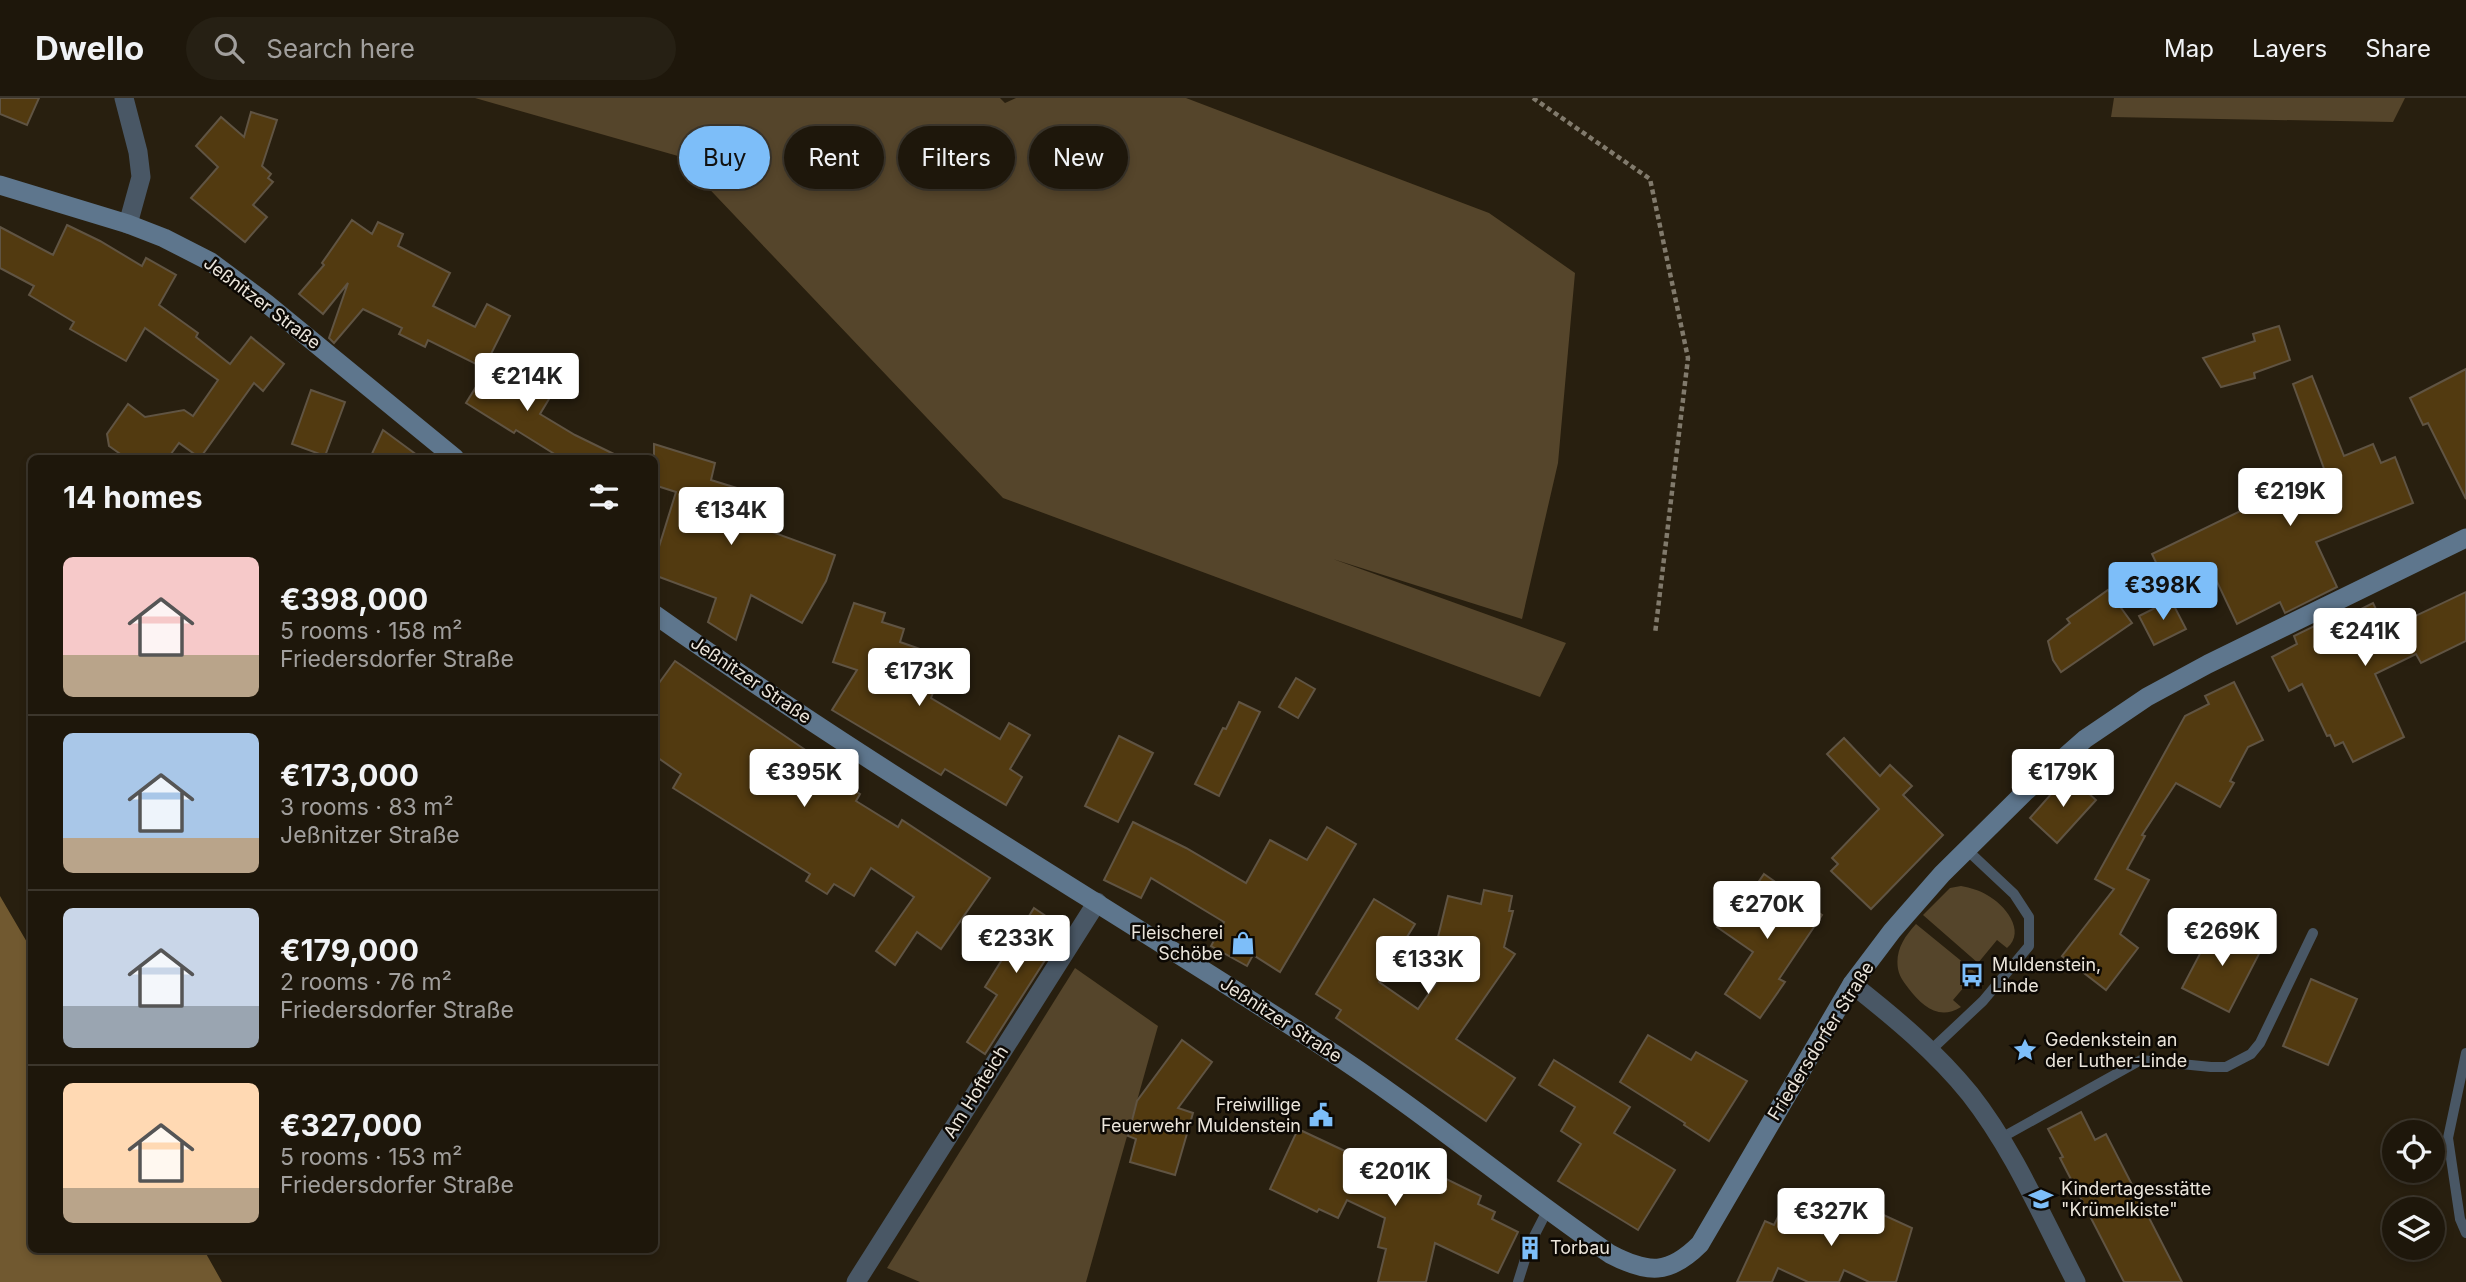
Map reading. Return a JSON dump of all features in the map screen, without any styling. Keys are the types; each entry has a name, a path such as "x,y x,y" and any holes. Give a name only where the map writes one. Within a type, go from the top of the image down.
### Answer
{"main road":[{"name":"Jeßnitzer Straße","path":"0,185 128,224 187,249 232,276 451,455"},
{"name":"Friedersdorfer Straße","path":"1658,1275 1700,1244 1852,984 1898,924 1966,849 2025,792 2085,739 2147,697 2196,670 2466,538"},
{"name":"Jeßnitzer Straße","path":"658,617 872,761 1097,902 1384,1088 1610,1254 1658,1275"}],"street":[{"path":"124,98 138,152 141,177 128,224"},
{"name":"Am Hofteich","path":"856,1282 1097,902"},
{"path":"1852,984 1931,1050 1971,1095 2001,1138 2076,1282"}],"lane":[{"path":"1931,1050 1973,1011 2029,946 2029,917 2014,894 1966,849"},
{"path":"2001,1138 2141,1060 2211,1068 2226,1067 2251,1054 2260,1043 2313,933"},
{"path":"2466,1053 2448,1139 2460,1219 2466,1233"},
{"path":"1518,1282 1529,1247 1548,1209"}],"path":[{"path":"1533,98 1650,179 1688,358 1655,634"}],"shaded area":[{"path":"475,98 1000,98 1005,103 1016,98 1186,98 1489,213 1575,273 1558,463 1522,619 1333,559 1566,643 1540,697 1003,498 709,189 770,189 770,126 679,126 678,156"},
{"path":"2114,98 2405,98 2393,122 2111,117"},
{"path":"1961,886 1978,890 1994,899 2006,911 2014,926 2013,941 2007,948 1997,940 1978,963 1923,915 1950,888"},
{"path":"0,896 28,944 28,1253 206,1253 222,1282 0,1282"},
{"path":"1916,924 1976,973 1953,1000 1961,1007 1953,1011 1938,1012 1925,1006 1900,975 1897,962 1899,950"},
{"path":"1075,968 1158,1026 1086,1282 920,1282 887,1268"}],"building":[{"path":"0,98 39,98 27,125 0,114"},
{"path":"251,112 277,120 262,166 271,174 268,178 273,182 253,205 267,217 245,242 191,198 218,167 196,146 221,117 244,137"},
{"path":"352,220 372,234 378,222 403,234 398,246 450,273 433,306 475,327 487,304 510,316 484,368 428,340 425,347 399,334 402,328 363,309 334,343 329,338 348,283 323,314 299,294 324,265 322,263"},
{"path":"67,225 142,266 146,258 176,275 159,305 198,333 196,337 230,364 251,337 284,364 263,391 254,383 202,455 196,455 179,443 170,455 122,455 109,446 107,434 128,404 145,417 184,410 193,416 218,380 145,328 126,361 70,329 74,322 29,295 34,286 0,268 0,227 53,255"},
{"path":"2279,326 2290,360 2254,373 2255,378 2221,387 2203,358 2255,341 2253,334"},
{"path":"494,358 552,394 540,414 616,455 556,455 466,403"},
{"path":"2466,369 2466,499 2428,423 2423,425 2410,398"},
{"path":"2312,376 2344,456 2373,444 2381,463 2395,457 2413,503 2316,542 2337,587 2285,613 2280,602 2237,624 2211,569 2169,590 2152,554 2261,501 2266,513 2330,485 2293,384"},
{"path":"311,390 345,402 325,455 292,444"},
{"path":"383,430 417,455 371,455"},
{"path":"654,444 715,463 711,480 756,494 749,514 775,523 772,532 835,555 826,581 802,623 751,595 736,640 708,622 716,598 658,576 658,550 676,492 658,486 658,455 654,455"},
{"path":"2108,590 2132,623 2061,672 2053,660 2048,641 2070,623 2067,619"},
{"path":"2466,592 2466,641 2421,663 2416,654 2375,674 2404,737 2353,762 2343,742 2335,746 2330,735 2327,736 2302,684 2289,691 2272,657 2297,644 2294,636 2347,610 2349,615 2373,603 2386,630"},
{"path":"2171,600 2186,629 2154,645 2139,616"},
{"path":"854,603 885,613 882,622 904,629 900,642 946,658 931,698 1000,739 1009,723 1030,735 1010,769 1022,777 1006,805 945,769 941,775 832,710 857,670 833,662"},
{"path":"675,661 823,762 819,768 860,794 856,801 898,827 902,820 990,878 941,949 917,932 895,965 876,951 914,897 871,868 854,896 834,884 827,894 806,881 810,874 673,788 681,774 658,758 658,684"},
{"path":"1296,678 1315,689 1298,718 1279,707"},
{"path":"2234,682 2263,740 2248,747 2230,781 2234,783 2220,807 2176,783 2142,835 2145,836 2127,869 2149,880 2120,934 2138,948 2106,990 2062,956 2114,889 2095,879 2185,716 2209,704 2205,696"},
{"path":"1239,702 1260,712 1219,796 1195,784"},
{"path":"1119,736 1153,753 1118,822 1085,806"},
{"path":"1844,738 1880,776 1890,765 1912,786 1903,795 1943,835 1871,909 1831,871 1838,864 1832,858 1879,809 1827,754"},
{"path":"2068,775 2096,800 2057,843 2030,818"},
{"path":"1133,822 1186,848 1246,883 1270,840 1307,860 1327,827 1356,844 1280,972 1253,955 1247,966 1211,946 1224,922 1151,878 1141,898 1104,880"},
{"path":"1764,874 1822,915 1779,979 1785,982 1760,1018 1725,994 1753,952 1717,927 1735,901 1742,906"},
{"path":"1484,890 1512,896 1509,911 1513,911 1504,947 1515,954 1456,1039 1515,1078 1486,1121 1336,1018 1341,1010 1316,994 1374,899 1415,924 1379,982 1418,1009 1464,943 1438,937 1448,896 1481,904"},
{"path":"1034,908 1065,929 985,1054 967,1042 997,995 985,987"},
{"path":"2215,925 2262,948 2229,1012 2182,988"},
{"path":"2311,979 2357,999 2328,1065 2283,1046"},
{"path":"1648,1035 1691,1060 1696,1052 1747,1081 1709,1141 1620,1082"},
{"path":"1182,1040 1212,1062 1178,1108 1193,1113 1175,1175 1130,1162 1136,1139 1128,1136 1137,1101"},
{"path":"1554,1060 1630,1107 1614,1133 1675,1170 1638,1230 1558,1181 1581,1144 1561,1131 1575,1107 1539,1085"},
{"path":"2081,1112 2095,1140 2106,1134 2182,1282 2124,1282 2060,1158 2063,1157 2048,1129"},
{"path":"1298,1129 1409,1178 1416,1164 1481,1196 1478,1204 1495,1212 1492,1219 1518,1232 1498,1273 1435,1243 1426,1282 1378,1282 1386,1249 1378,1247 1385,1218 1347,1200 1338,1218 1319,1209 1317,1212 1270,1189"},
{"path":"1840,1195 1912,1228 1896,1282 1869,1282 1844,1270 1839,1282 1808,1282 1778,1268 1772,1282 1737,1282 1765,1221 1774,1225 1779,1215 1822,1234"}],"place":[{"name":"Fleischerei Schöbe","path":"1243,943"},
{"name":"Muldenstein, Linde","path":"1972,975"},
{"name":"Gedenkstein an der Luther-Linde","path":"2025,1050"},
{"name":"Freiwillige Feuerwehr Muldenstein","path":"1321,1115"},
{"name":"Kindertagesstätte \"Krümelkiste\"","path":"2041,1199"},
{"name":"Torbau","path":"1530,1248"}]}
